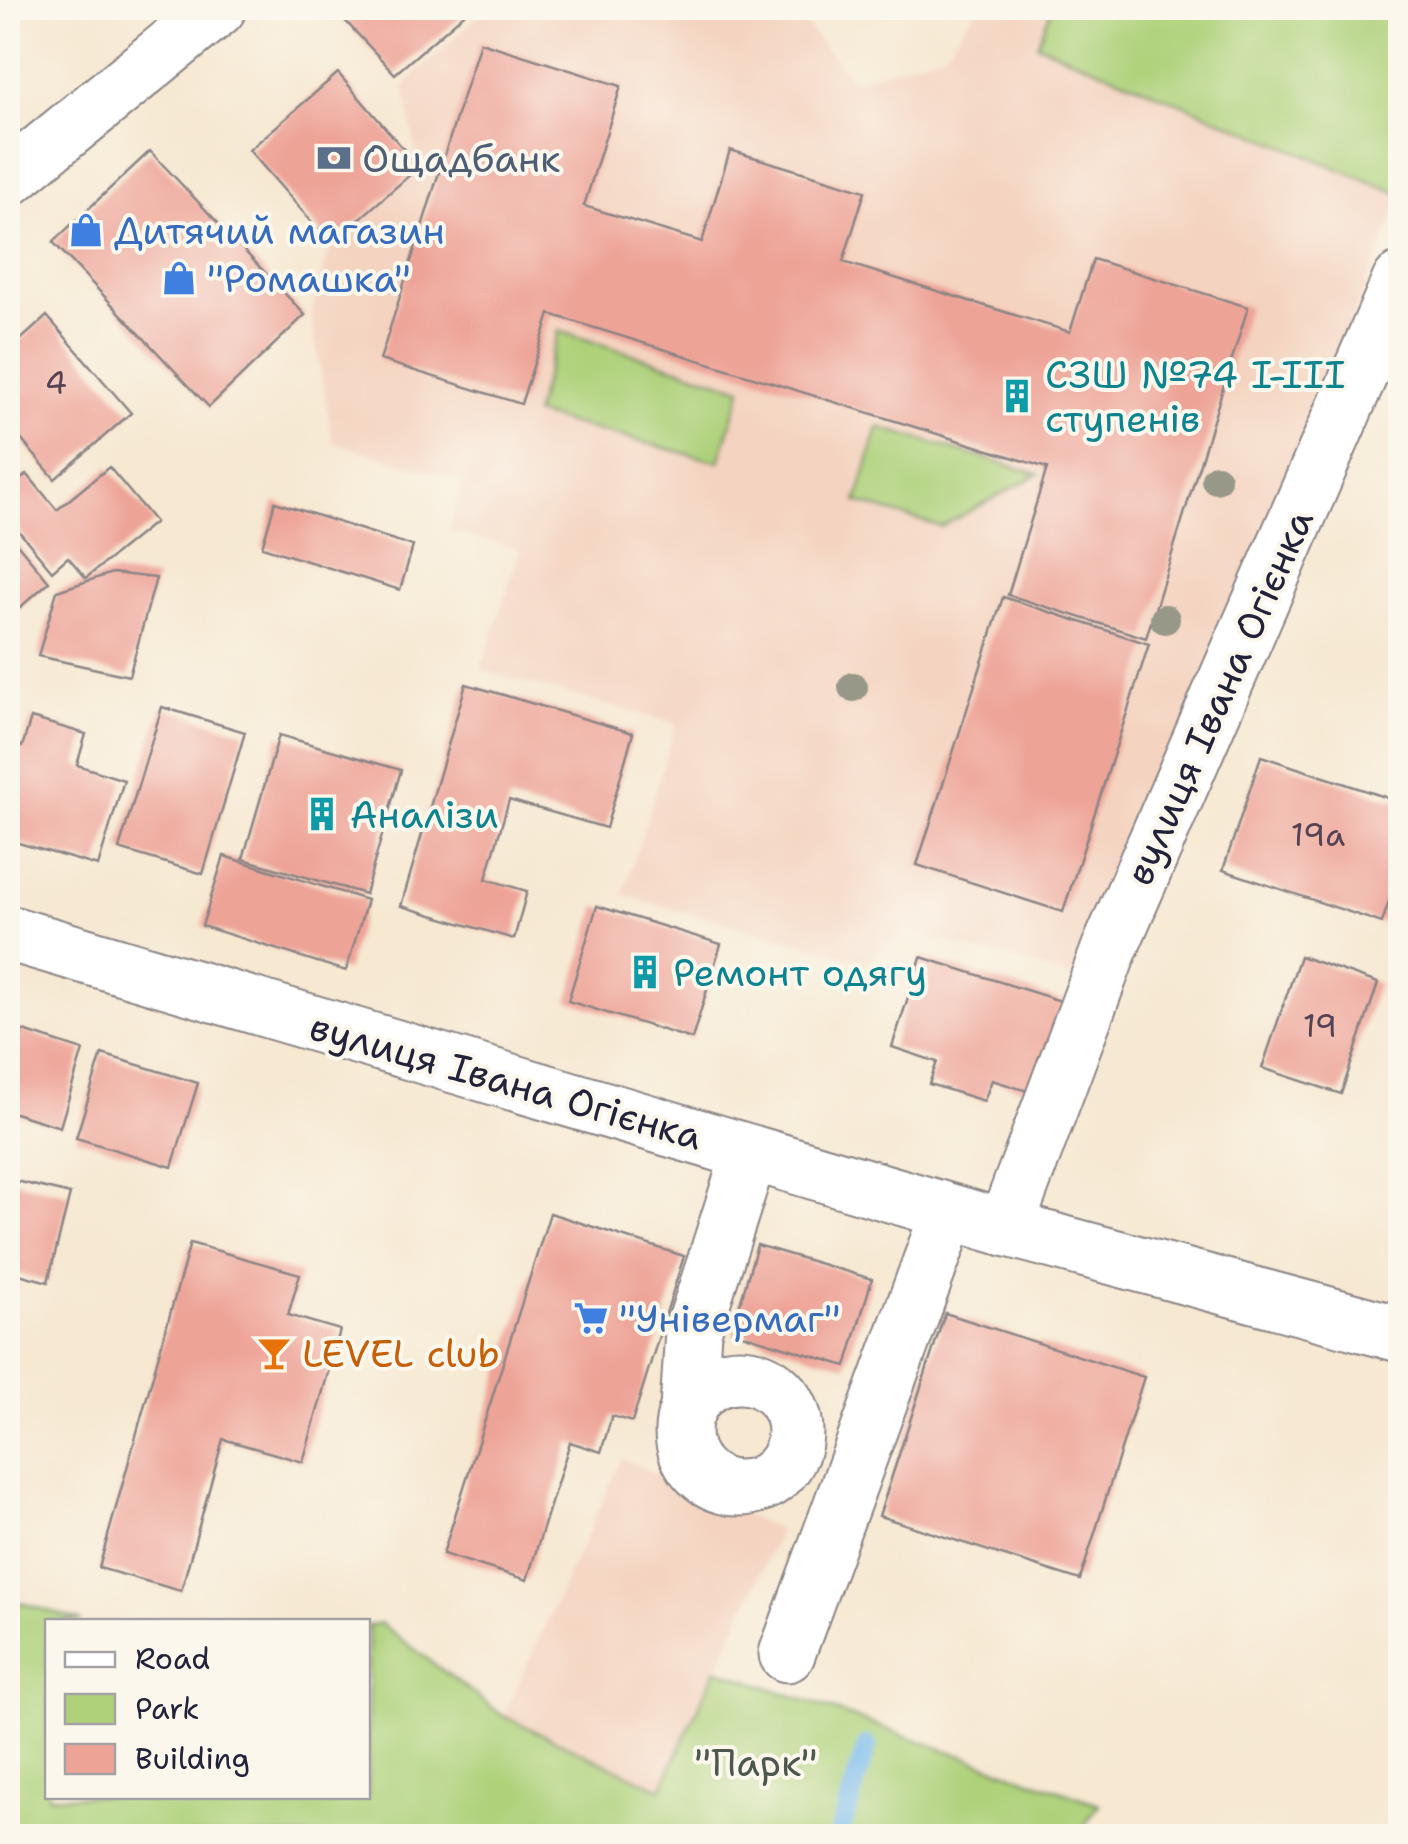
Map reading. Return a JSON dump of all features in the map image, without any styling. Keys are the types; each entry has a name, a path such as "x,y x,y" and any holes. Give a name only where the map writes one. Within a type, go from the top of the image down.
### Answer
{"street":[{"path":"8,179 218,8"},
{"name":"вулиця Івана Огієнка","path":"1005,1228 1109,950 1400,281"},
{"name":"вулиця Івана Огієнка","path":"8,933 949,1212 1400,1334"},
{"path":"688,1410 693,1331 750,1153"},
{"path":"787,1654 949,1212"}],"shaded area":[{"path":"487,8 580,8 606,17 614,8 792,8 852,81 945,52 977,8 1400,8 1400,202 1082,980 904,930 866,961 623,895 676,724 481,670 520,550 449,531 462,481 333,442 311,315 331,244 419,167 404,85"},
{"path":"622,1458 780,1531 661,1789 503,1716"}],"green space":[{"path":"1052,8 1400,8 1400,194 1037,44"},
{"path":"559,331 742,388 719,462 534,414"},
{"path":"878,427 1038,474 941,527 857,502"},
{"name":"\"Парк\"","path":"8,1599 75,1619 45,1619 45,1799 370,1799 370,1626 380,1623 503,1716 661,1789 716,1669 1099,1804 1078,1836 8,1836"}],"building":[{"path":"346,8 471,8 395,74 339,14"},
{"name":"СЗШ №74 І-ІІІ ступенів","path":"480,42 621,86 584,206 702,242 730,150 865,191 843,262 1070,332 1093,259 1248,307 1146,638 1008,595 1047,468 550,314 521,404 380,360"},
{"name":"Ощадбанк","path":"338,73 419,167 331,244 249,150"},
{"name":"\"Ромашка\"","path":"150,151 305,315 209,407 53,242"},
{"path":"47,316 131,413 55,479 8,424 8,351"},
{"path":"109,467 155,522 86,578 68,557 52,571 8,518 8,490 27,474 57,510"},
{"path":"275,502 413,546 400,590 262,547"},
{"path":"8,533 49,582 8,618"},
{"path":"112,573 156,578 129,676 38,656 57,591"},
{"path":"1003,597 1149,644 1063,912 917,865"},
{"path":"466,684 633,733 606,828 509,800 486,879 527,891 514,939 401,906"},
{"path":"162,707 245,732 203,874 119,849"},
{"path":"31,718 86,734 77,765 124,780 98,866 8,840 8,743 22,747"},
{"name":"Аналізи","path":"279,735 401,770 365,894 243,859"},
{"path":"1261,756 1400,802 1400,867 1382,923 1223,870"},
{"path":"224,856 367,900 346,971 202,926"},
{"name":"Ремонт одягу","path":"597,906 721,944 692,1039 568,1001"},
{"path":"1300,956 1378,983 1341,1094 1262,1068"},
{"path":"921,957 1064,1002 1034,1093 992,1080 984,1101 929,1084 937,1062 892,1047"},
{"path":"8,1026 83,1050 60,1127 8,1111"},
{"path":"102,1054 198,1083 172,1167 76,1138"},
{"path":"8,1179 70,1194 48,1282 8,1271"},
{"path":"550,1213 684,1256 632,1422 612,1416 601,1452 570,1442 527,1580 443,1554"},
{"path":"190,1243 300,1274 288,1315 340,1330 303,1462 223,1439 181,1591 99,1568"},
{"path":"757,1245 872,1279 846,1366 732,1331"},
{"path":"945,1313 1144,1377 1080,1580 879,1516"}],"waterway":[{"path":"839,1836 867,1746"}],"place":[{"name":"Ощадбанк","path":"334,158"},
{"name":"Дитячий магазин","path":"86,230"},
{"name":"\"Ромашка\"","path":"179,278"},
{"name":"СЗШ №74 І-ІІІ ступенів","path":"1017,396"},
{"name":"Аналізи","path":"322,814"},
{"name":"Ремонт одягу","path":"645,972"},
{"name":"\"Універмаг\"","path":"591,1318"},
{"name":"LEVEL club","path":"274,1353"}]}
